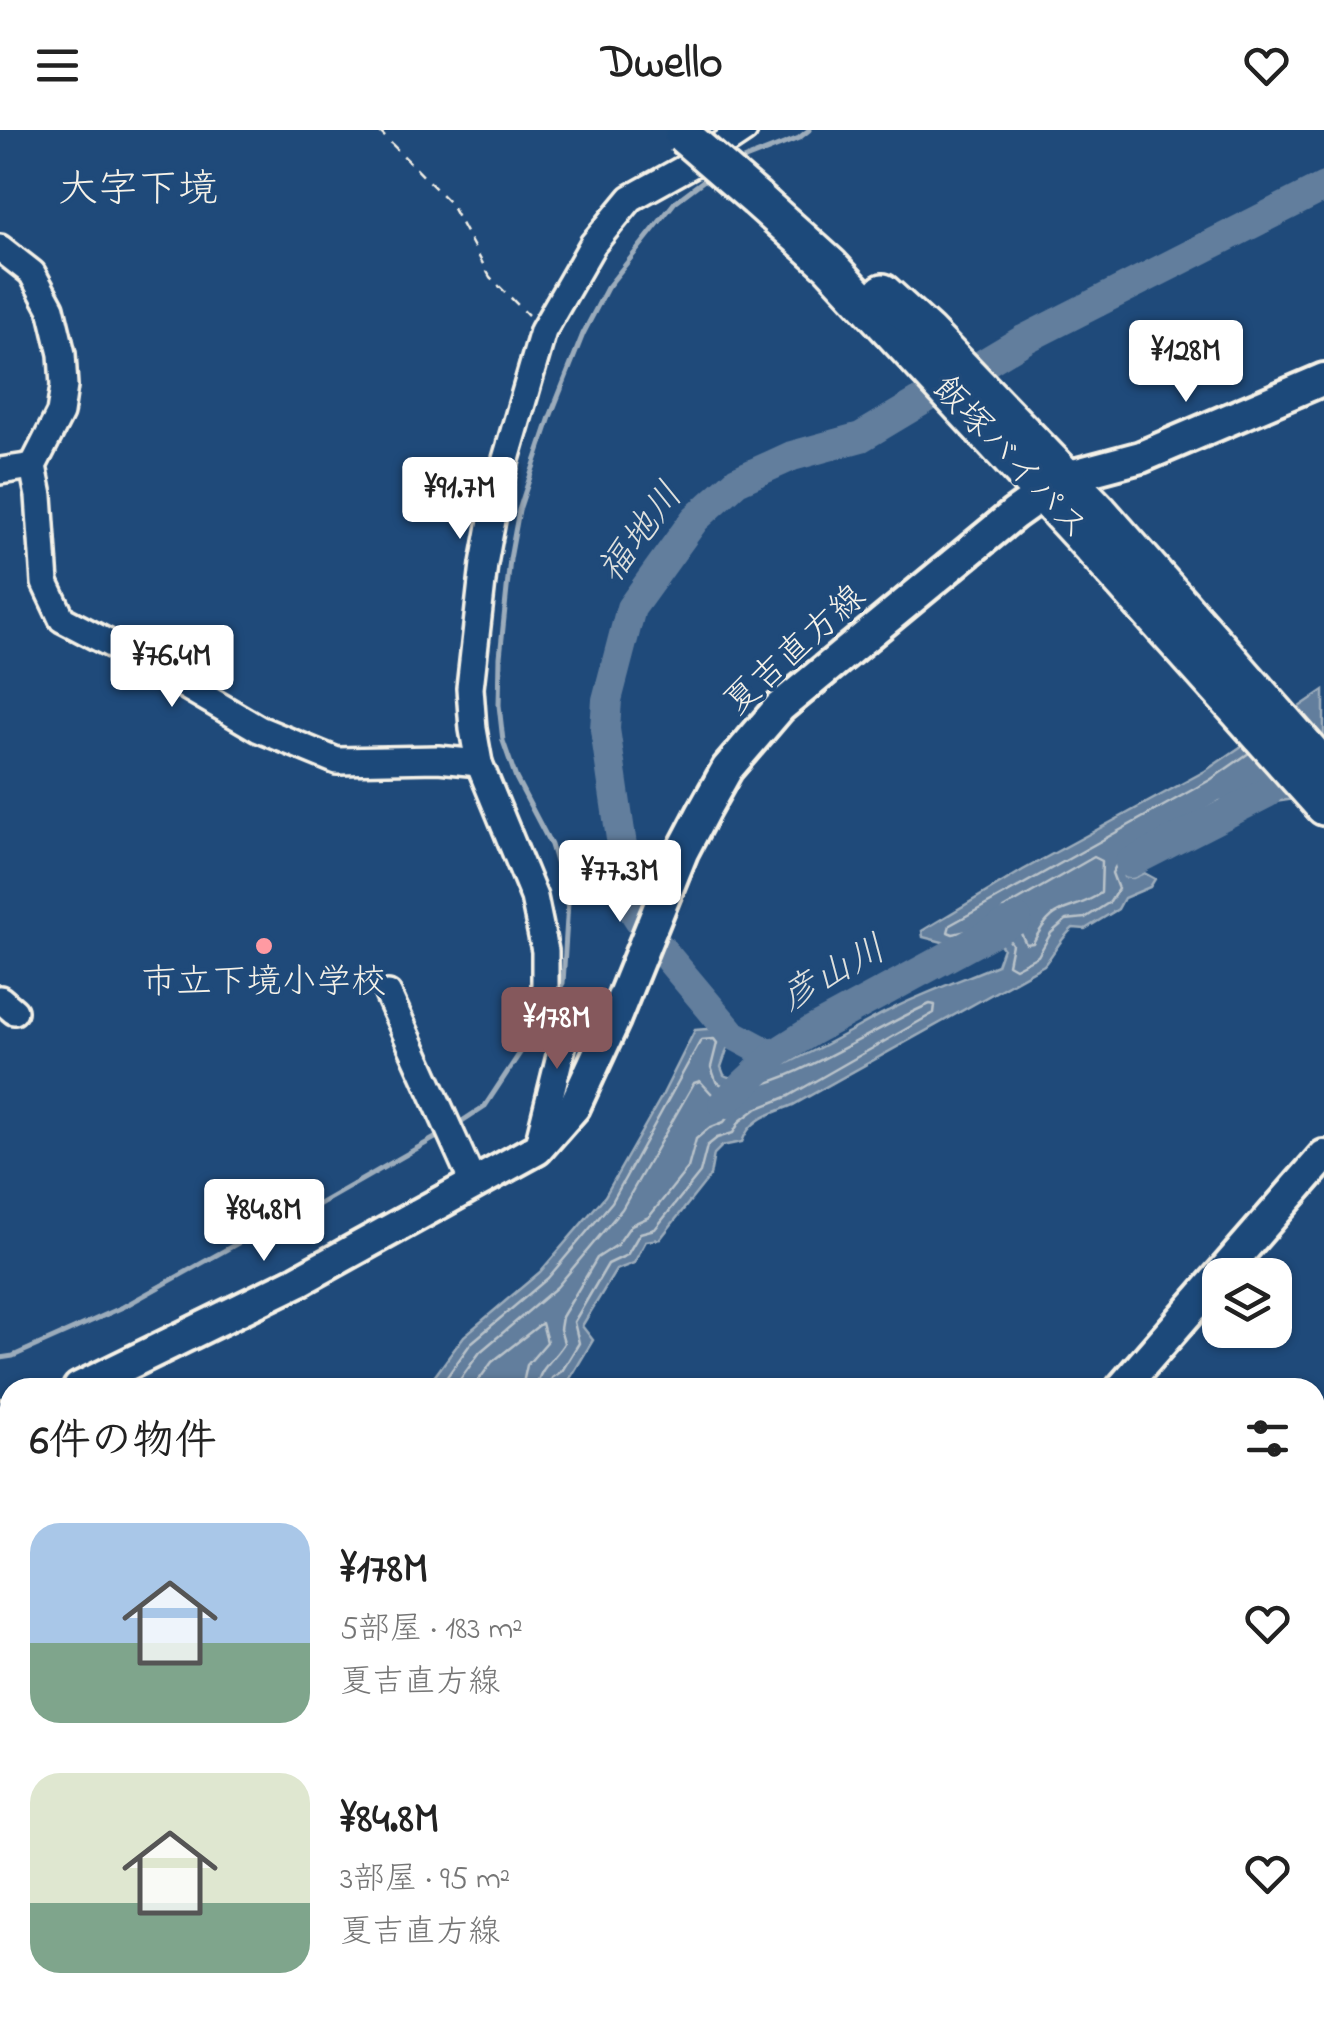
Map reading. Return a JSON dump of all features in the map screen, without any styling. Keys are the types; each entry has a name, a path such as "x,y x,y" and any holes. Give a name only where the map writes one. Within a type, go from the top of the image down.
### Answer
{"highway":[{"path":"688,132 763,194 919,342 1324,767"},
{"name":"飯塚バイパス","path":"1090,524 1324,806"}],"main road":[{"name":"夏吉直方線","path":"99,1378 298,1281 537,1149 574,1106 614,1020 682,852 728,769 780,707 1053,486 1141,457 1324,379"},
{"path":"1131,1378 1324,1156"}],"street":[{"path":"537,1149 570,1018 546,1006 545,950 534,898 479,763 472,729 470,688 484,564 498,488 543,331 593,244 630,198 744,130"},
{"path":"0,248 32,273 50,308 62,354 64,386 60,413 33,466 45,583 62,619 259,729 337,761 438,759 479,763"},
{"path":"0,472 33,466"},
{"path":"388,994 474,1185"}],"path":[{"path":"378,130 450,204 490,277 543,331"}],"water":[{"path":"1324,690 1324,778 1294,799 1262,804 1244,812 1224,810 1122,871 1124,877 1144,873 1155,879 1150,887 1124,898 1118,909 1085,929 1073,928 1044,965 793,1105 762,1118 750,1127 742,1142 722,1146 714,1154 710,1176 660,1239 646,1241 634,1263 616,1270 582,1326 593,1340 570,1378 433,1378 464,1336 540,1272 605,1196 695,1030 720,1029 731,1038 721,1067 724,1075 738,1078 758,1074 805,1055 901,1004 997,965 1003,948 993,935 954,945 923,937 922,931 1023,870 1205,771"}],"waterway":[{"path":"735,163 799,138 809,130"},
{"path":"555,997 563,983 568,902 551,845 516,778 503,741 499,705 510,559 519,510 550,417 583,334 607,288 675,202 711,175"},
{"name":"福地川","path":"773,1056 732,1034 635,913 605,729 607,700 631,608 695,519 737,481 792,456 861,437 1025,339 1324,187"},
{"name":"彦山川","path":"1130,863 1267,793"},
{"name":"彦山川","path":"723,1104 778,1052 1017,919"},
{"path":"456,1125 485,1106 545,1015"},
{"path":"0,1358 13,1356 123,1307 256,1233 309,1210 442,1134"}],"place":[{"name":"市立下境小学校","path":"264,946"}],"district":[{"name":"大字下境","path":"138,191"}]}
